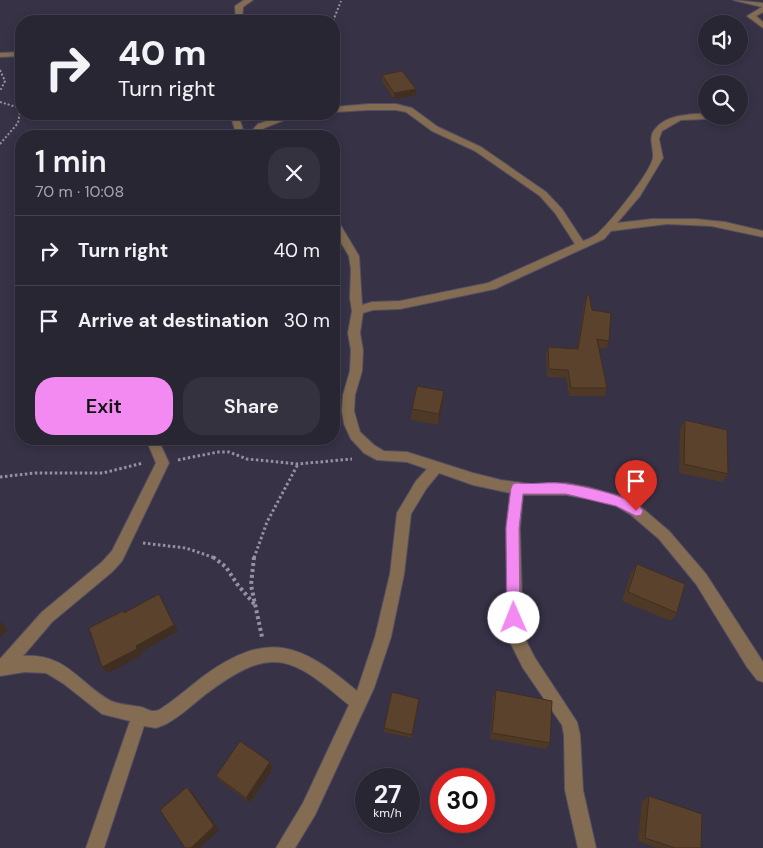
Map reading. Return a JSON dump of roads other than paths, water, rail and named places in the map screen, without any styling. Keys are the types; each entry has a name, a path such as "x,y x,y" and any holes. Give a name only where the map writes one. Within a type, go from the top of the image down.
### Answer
{"street":[{"path":"239,15 239,6 249,0"},
{"path":"737,0 763,7"},
{"path":"763,7 751,16 763,26"},
{"path":"0,55 15,54"},
{"path":"340,109 396,107 409,110 435,129 478,149 543,194 559,211 581,245"},
{"path":"358,311 372,306 406,304 491,286 600,237 637,194 658,158 655,139 658,130 679,118 698,117"},
{"path":"257,130 261,126 278,120"},
{"path":"609,228 629,224 688,222 728,225 753,233 763,234"},
{"path":"340,233 354,256 358,311 354,333 357,350 356,371 349,395 348,411 350,424 355,435 369,450 382,456 407,457 473,479 517,488 530,490 566,489 619,502 636,511 664,535 701,579 752,662 763,674"},
{"path":"2,669 47,618 107,567 117,556 163,463 155,445"},
{"path":"285,848 309,809 359,703 385,628 397,574 404,513 421,485 437,467"},
{"path":"517,488 513,528 515,636 528,663 569,722 572,735 574,790 587,848"},
{"path":"2,669 34,663 48,666 72,680 110,709 140,715 151,720 160,718 238,663 266,652 280,652 295,656 324,673 359,703"},
{"path":"95,848 140,715"}]}
